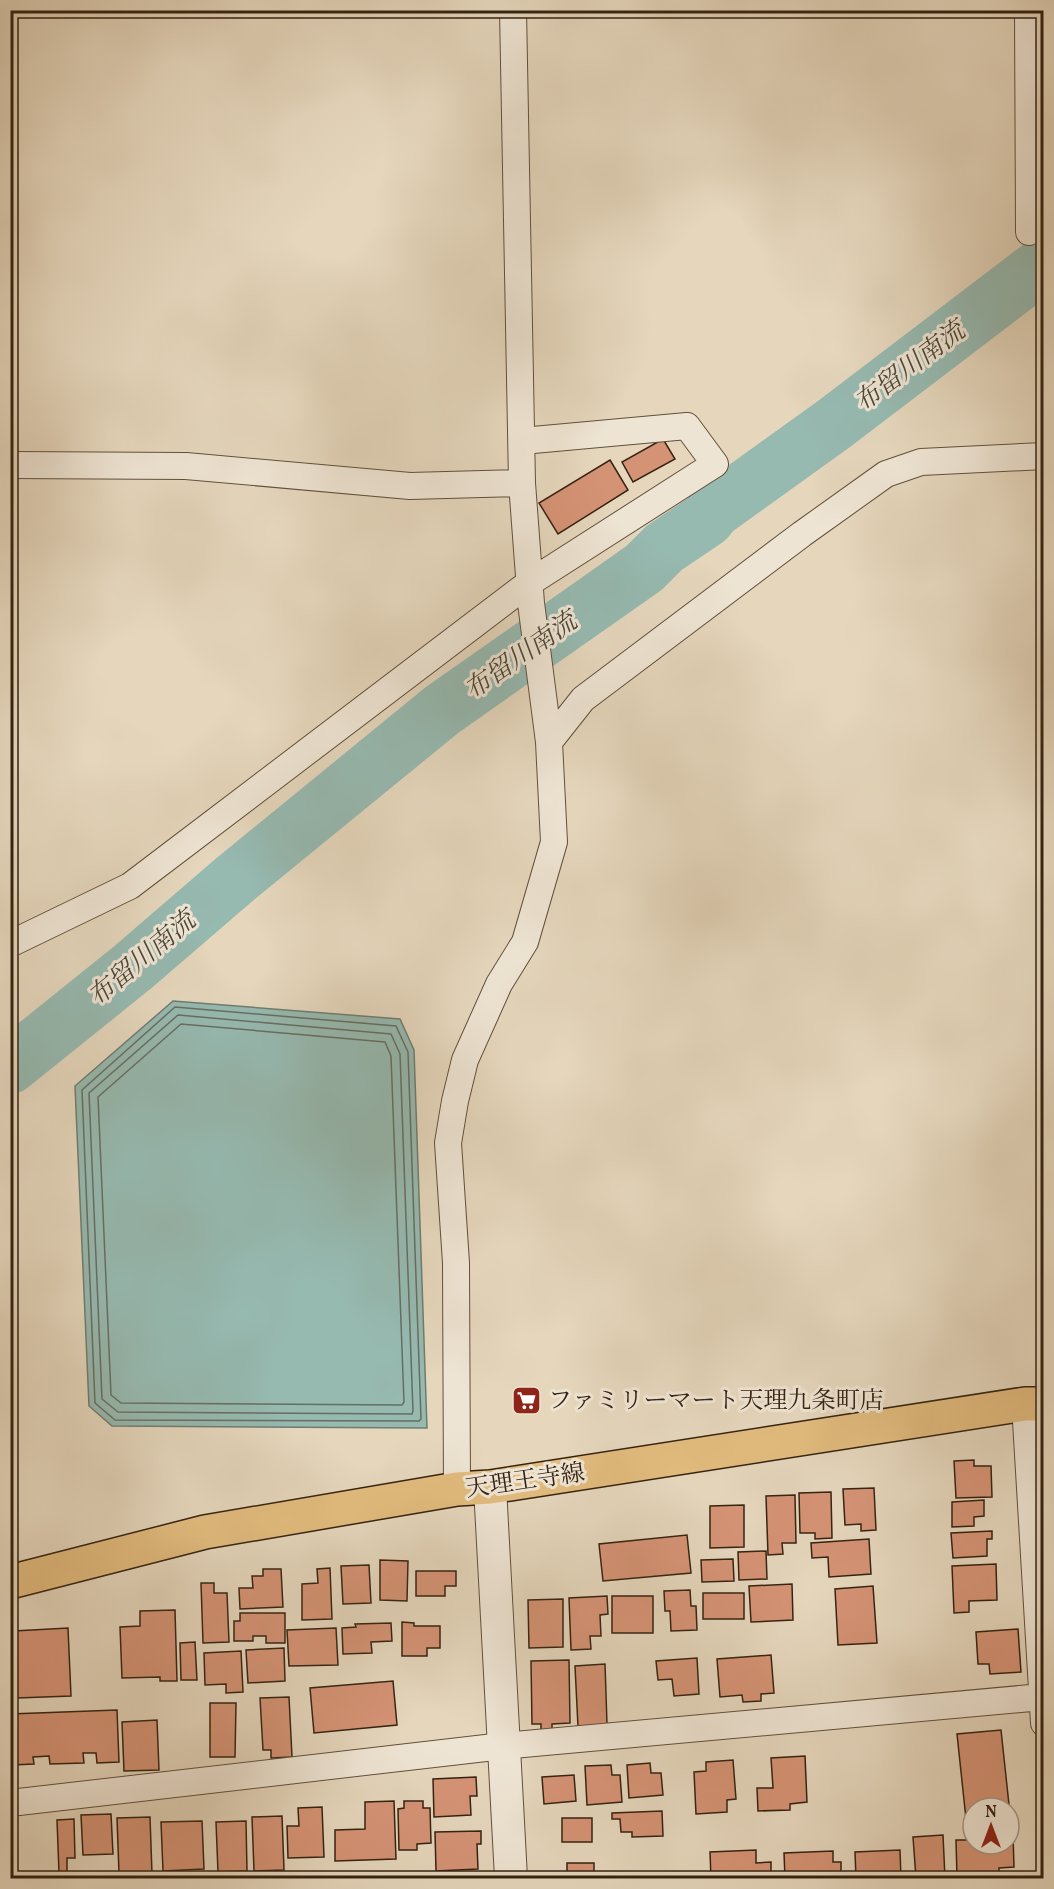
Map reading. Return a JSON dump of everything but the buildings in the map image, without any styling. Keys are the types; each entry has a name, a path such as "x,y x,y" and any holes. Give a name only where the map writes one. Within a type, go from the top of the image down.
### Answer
{"main road":[{"name":"天理王寺線","path":"10,1582 205,1532 457,1489 490,1487 1034,1404"}],"street":[{"path":"457,1489 456,1263 448,1143 465,1060 499,984 525,942 554,842 549,742 530,593 522,483 513,10"},
{"path":"1028,10 1029,232"},
{"path":"10,944 130,886 530,593 715,464 687,426 522,441"},
{"path":"549,742 583,699 802,534 886,474 921,462 1044,456"},
{"path":"10,465 186,465 410,486 522,483"},
{"path":"1034,1404 1044,1723"},
{"path":"490,1487 511,1878"},
{"path":"10,1803 503,1746 1042,1697"}],"water":[{"path":"173,1001 400,1019 414,1050 427,1428 112,1426 89,1406 75,1086"}],"waterway":[{"name":"布留川南流","path":"10,1066 133,967 234,880 442,710 644,568 664,548 707,519 713,511 834,424 1044,264"}],"place":[{"name":"ファミリーマート天理九条町店","path":"527,1400"}]}
